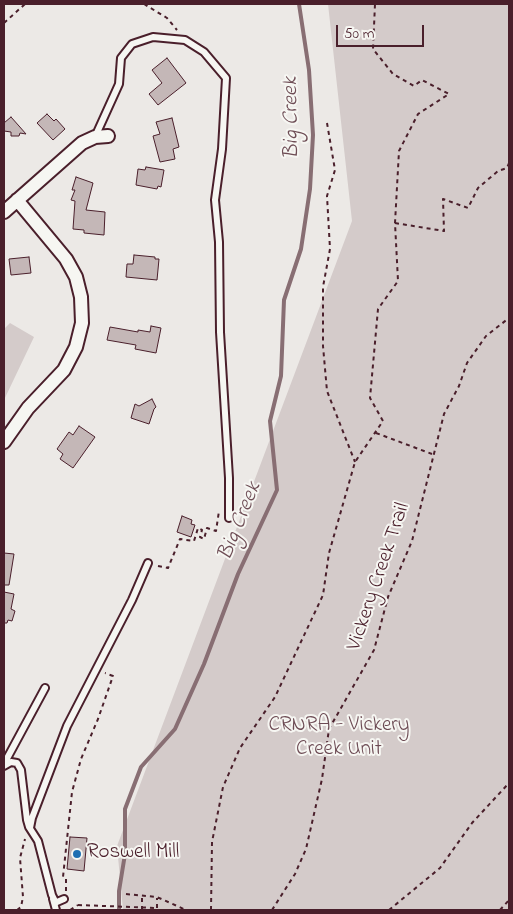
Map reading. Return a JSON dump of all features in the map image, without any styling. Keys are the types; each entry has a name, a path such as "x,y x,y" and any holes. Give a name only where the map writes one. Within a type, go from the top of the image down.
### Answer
{"street":[{"path":"4,212 82,143 95,137 108,136"},
{"path":"4,442 28,408 64,370 76,347 82,323 81,297 76,277 66,259 17,200"}],"lane":[{"path":"95,137 119,84 121,58 132,44 153,37 185,40 204,52 226,78 222,149 215,200 219,242 220,332 229,478 229,515"},
{"path":"30,828 32,818 67,726 106,647 132,600 148,563"},
{"path":"4,765 45,688"},
{"path":"4,765 11,762 17,763 21,770 27,820 38,841 56,910"},
{"path":"52,895 54,901 57,902 64,898"}],"path":[{"path":"4,23 25,4"},
{"path":"144,4 167,18 185,40"},
{"path":"211,910 212,842 223,788 240,748 275,696 323,595 329,553 355,462 376,434 383,421 370,398 378,309 398,281 395,223 399,151 418,114 450,94 422,80 414,86 394,74 373,49 375,4"},
{"path":"327,122 335,170 327,196 330,249 323,287 323,346 327,391 355,462"},
{"path":"395,223 444,231 443,199 468,208 478,188 498,171 508,168 509,163"},
{"name":"Vickery Creek Trail","path":"272,910 294,874 306,849 322,779 329,729 374,650 388,597 412,541 444,414 459,386 467,363 486,336 509,318"},
{"path":"376,434 433,454"},
{"path":"148,563 168,568 180,539 194,541 198,528 202,530 200,537 204,539 207,528 216,531 218,511 229,515"},
{"path":"64,898 66,879 63,877 72,792 80,759 98,719 113,676 96,670"},
{"path":"389,910 440,868 472,823 509,783"},
{"path":"17,910 21,907 23,897 20,858 30,828"},
{"path":"126,894 157,897 186,910"},
{"path":"142,896 142,910"},
{"path":"70,910 78,905 157,908 157,897"},
{"path":"500,910 509,900"}],"green space":[{"name":"CRNRA - Vickery Creek Unit","path":"328,4 509,4 509,910 123,910 117,846 352,221"},
{"path":"10,323 34,337 4,400 4,329"}],"building":[{"path":"167,58 186,83 158,105 149,94 162,83 152,70"},
{"path":"47,114 54,121 56,119 65,129 53,140 37,123"},
{"path":"11,117 26,134 20,133 19,136 11,136 11,132 4,131 4,123"},
{"path":"172,118 179,147 173,149 175,159 160,162 153,136 160,134 156,122"},
{"path":"146,167 164,170 161,187 158,186 157,189 136,185 138,169 145,170"},
{"path":"76,177 93,183 86,210 105,212 104,235 84,233 84,230 73,229 75,201 71,200 75,190 72,190"},
{"path":"134,255 159,259 157,280 126,277 127,264 133,264"},
{"path":"29,257 31,273 11,275 9,259"},
{"path":"151,326 161,328 156,353 135,349 136,345 107,340 110,327 150,332"},
{"path":"152,399 156,407 149,424 131,418 135,404 139,406"},
{"path":"79,426 95,437 73,468 60,459 63,454 57,449 69,432 73,435"},
{"path":"182,516 192,520 191,524 195,525 191,537 177,532"},
{"path":"4,553 14,554 9,585 4,585"},
{"path":"4,592 14,594 11,609 15,611 12,621 8,620 7,623 4,623"},
{"name":"Roswell Mill","path":"70,837 87,838 84,871 67,869"}],"waterway":[{"name":"Big Creek","path":"119,910 119,891 125,854 125,809 141,767 175,729 204,664 238,574 277,490 270,421 281,376 284,300 301,249 310,189 313,135 309,70 299,4"}],"place":[{"name":"Roswell Mill","path":"77,854"}]}
